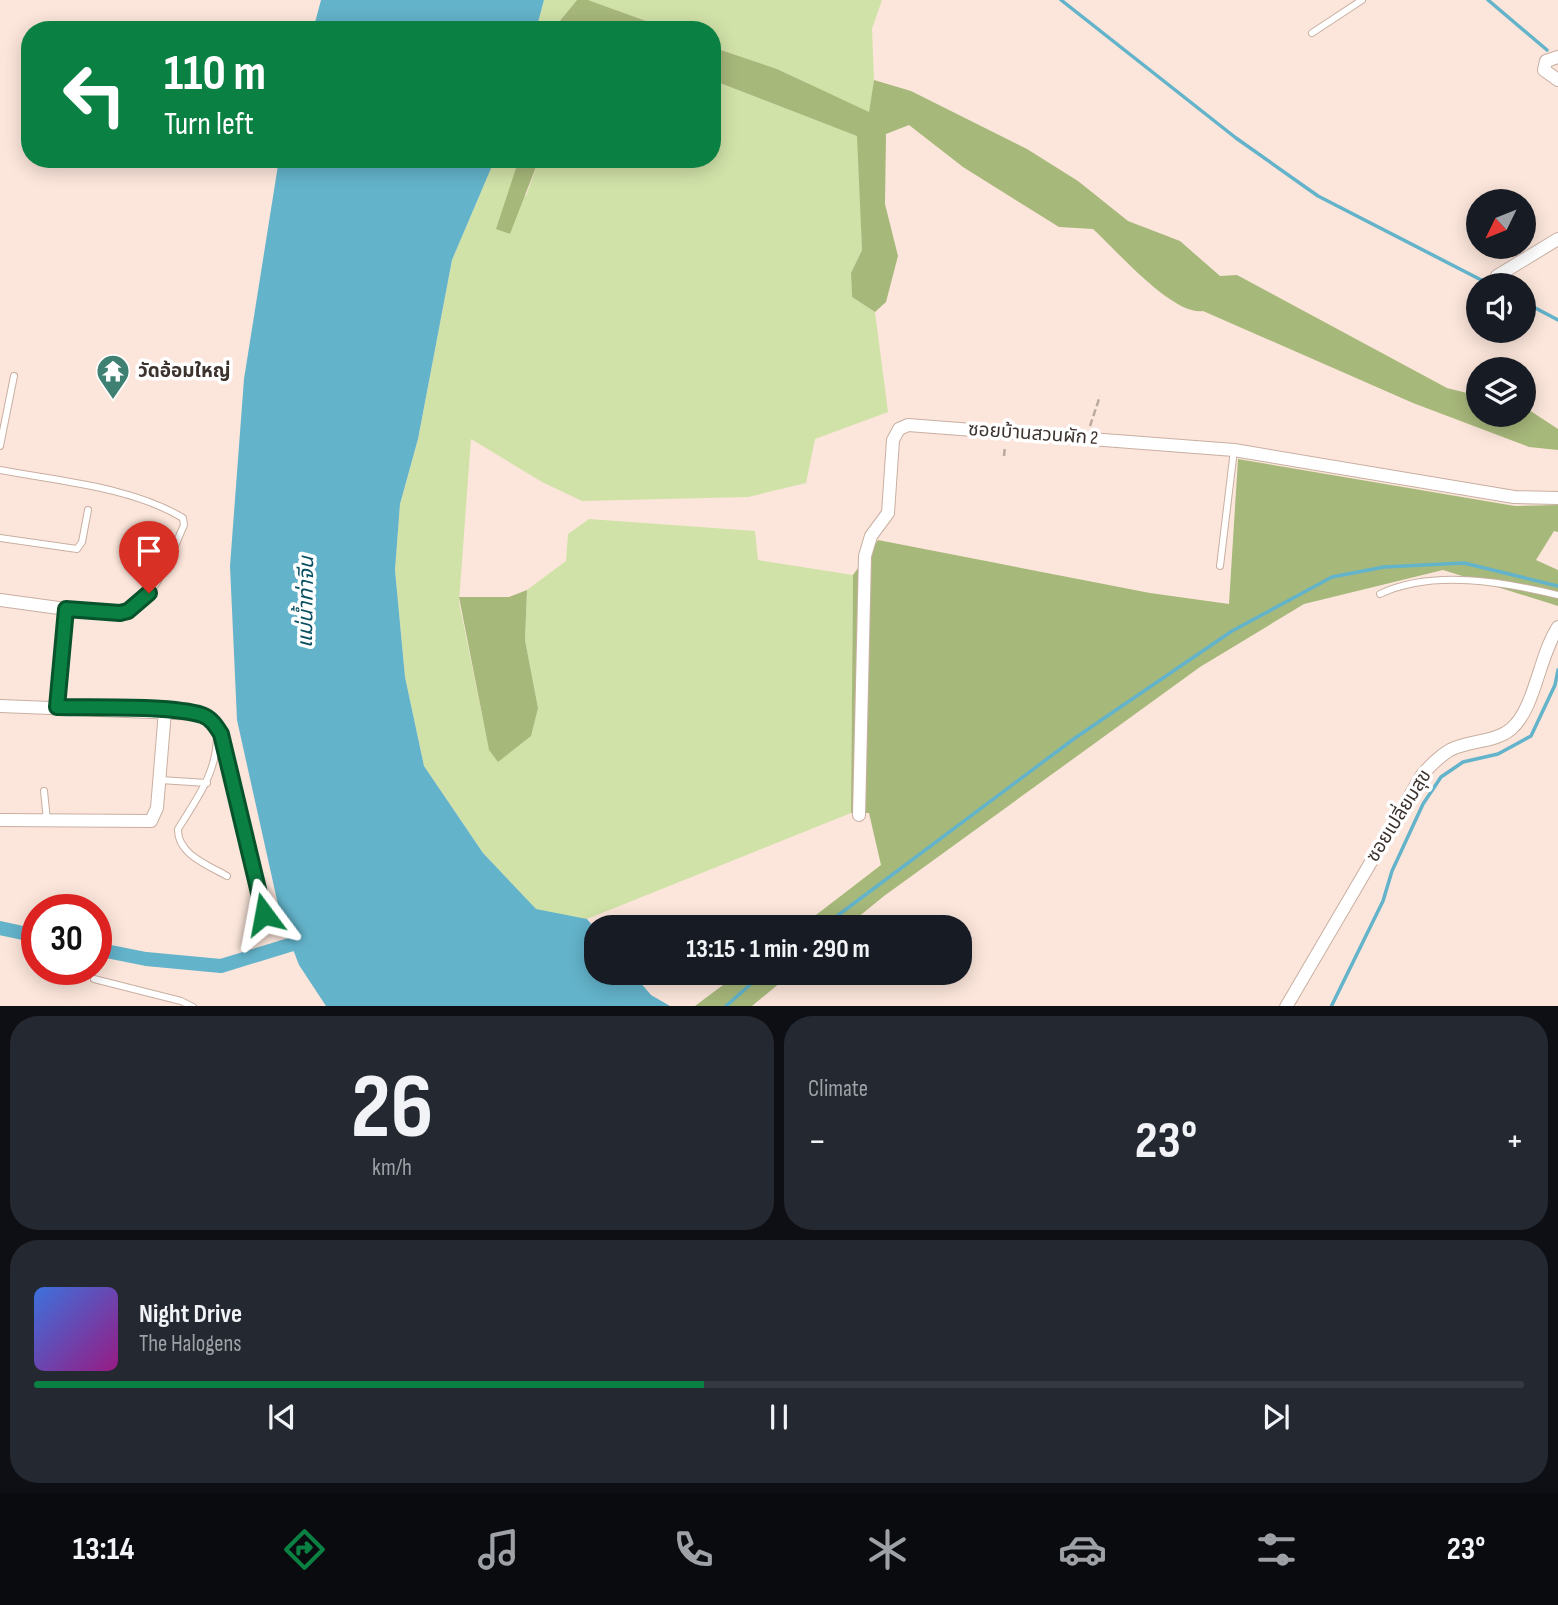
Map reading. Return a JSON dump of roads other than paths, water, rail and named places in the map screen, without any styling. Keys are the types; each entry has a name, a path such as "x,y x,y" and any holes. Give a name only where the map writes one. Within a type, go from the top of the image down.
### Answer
{"street":[{"path":"1558,57 1546,61 1544,70 1558,80"},
{"path":"1502,273 1558,239"},
{"name":"ซอยบ้านสวนผัก 2","path":"859,815 865,556 872,536 888,513 891,455 899,429 908,425 1234,450 1514,497 1558,498"},
{"path":"0,600 66,609 57,707"},
{"name":"ซอยเปลี่ยมสุข","path":"1286,1006 1422,775 1434,761 1452,749 1510,730 1527,708 1541,660 1558,627"},
{"path":"0,706 201,714 217,727 221,734 264,914"},
{"path":"0,820 152,821 157,808 165,711"}],"lane":[{"path":"1312,33 1362,0"},
{"path":"0,446 14,376"},
{"path":"1220,566 1234,450"},
{"path":"0,471 87,485 168,509 184,518 184,525 163,572 149,593 128,611 120,613 66,609"},
{"path":"0,538 76,549 82,542 88,510"},
{"path":"1380,594 1400,586 1463,581 1486,582 1558,595"},
{"path":"217,727 217,752 207,783 178,829 177,837 181,846 192,856 227,876"},
{"path":"159,780 207,783"},
{"path":"44,791 47,820"},
{"path":"112,984 193,1006"}],"water":[{"path":"321,0 544,0 538,21 315,21"},
{"name":"แม่น้ำท่าจีน","path":"278,168 491,168 452,260 418,439 400,504 395,570 405,677 424,766 483,853 536,909 584,918 584,985 642,985 651,995 670,1006 326,1006 299,965 281,918 237,720 230,566 244,379"}],"waterway":[{"path":"1061,0 1236,138 1318,196 1468,273"},
{"path":"1488,0 1547,50"},
{"path":"1536,308 1558,320"},
{"path":"838,915 1075,738 1232,631 1332,577 1384,567 1464,563 1558,586"},
{"path":"1331,1006 1383,901 1392,871 1423,804 1441,777 1463,762 1498,754 1531,736 1555,685 1558,670"},
{"path":"0,928 21,933"},
{"path":"112,952 146,959 221,966 309,939"},
{"path":"726,1006 750,985"}],"place":[{"name":"วัดอ้อมใหญ่","path":"113,401"}]}
